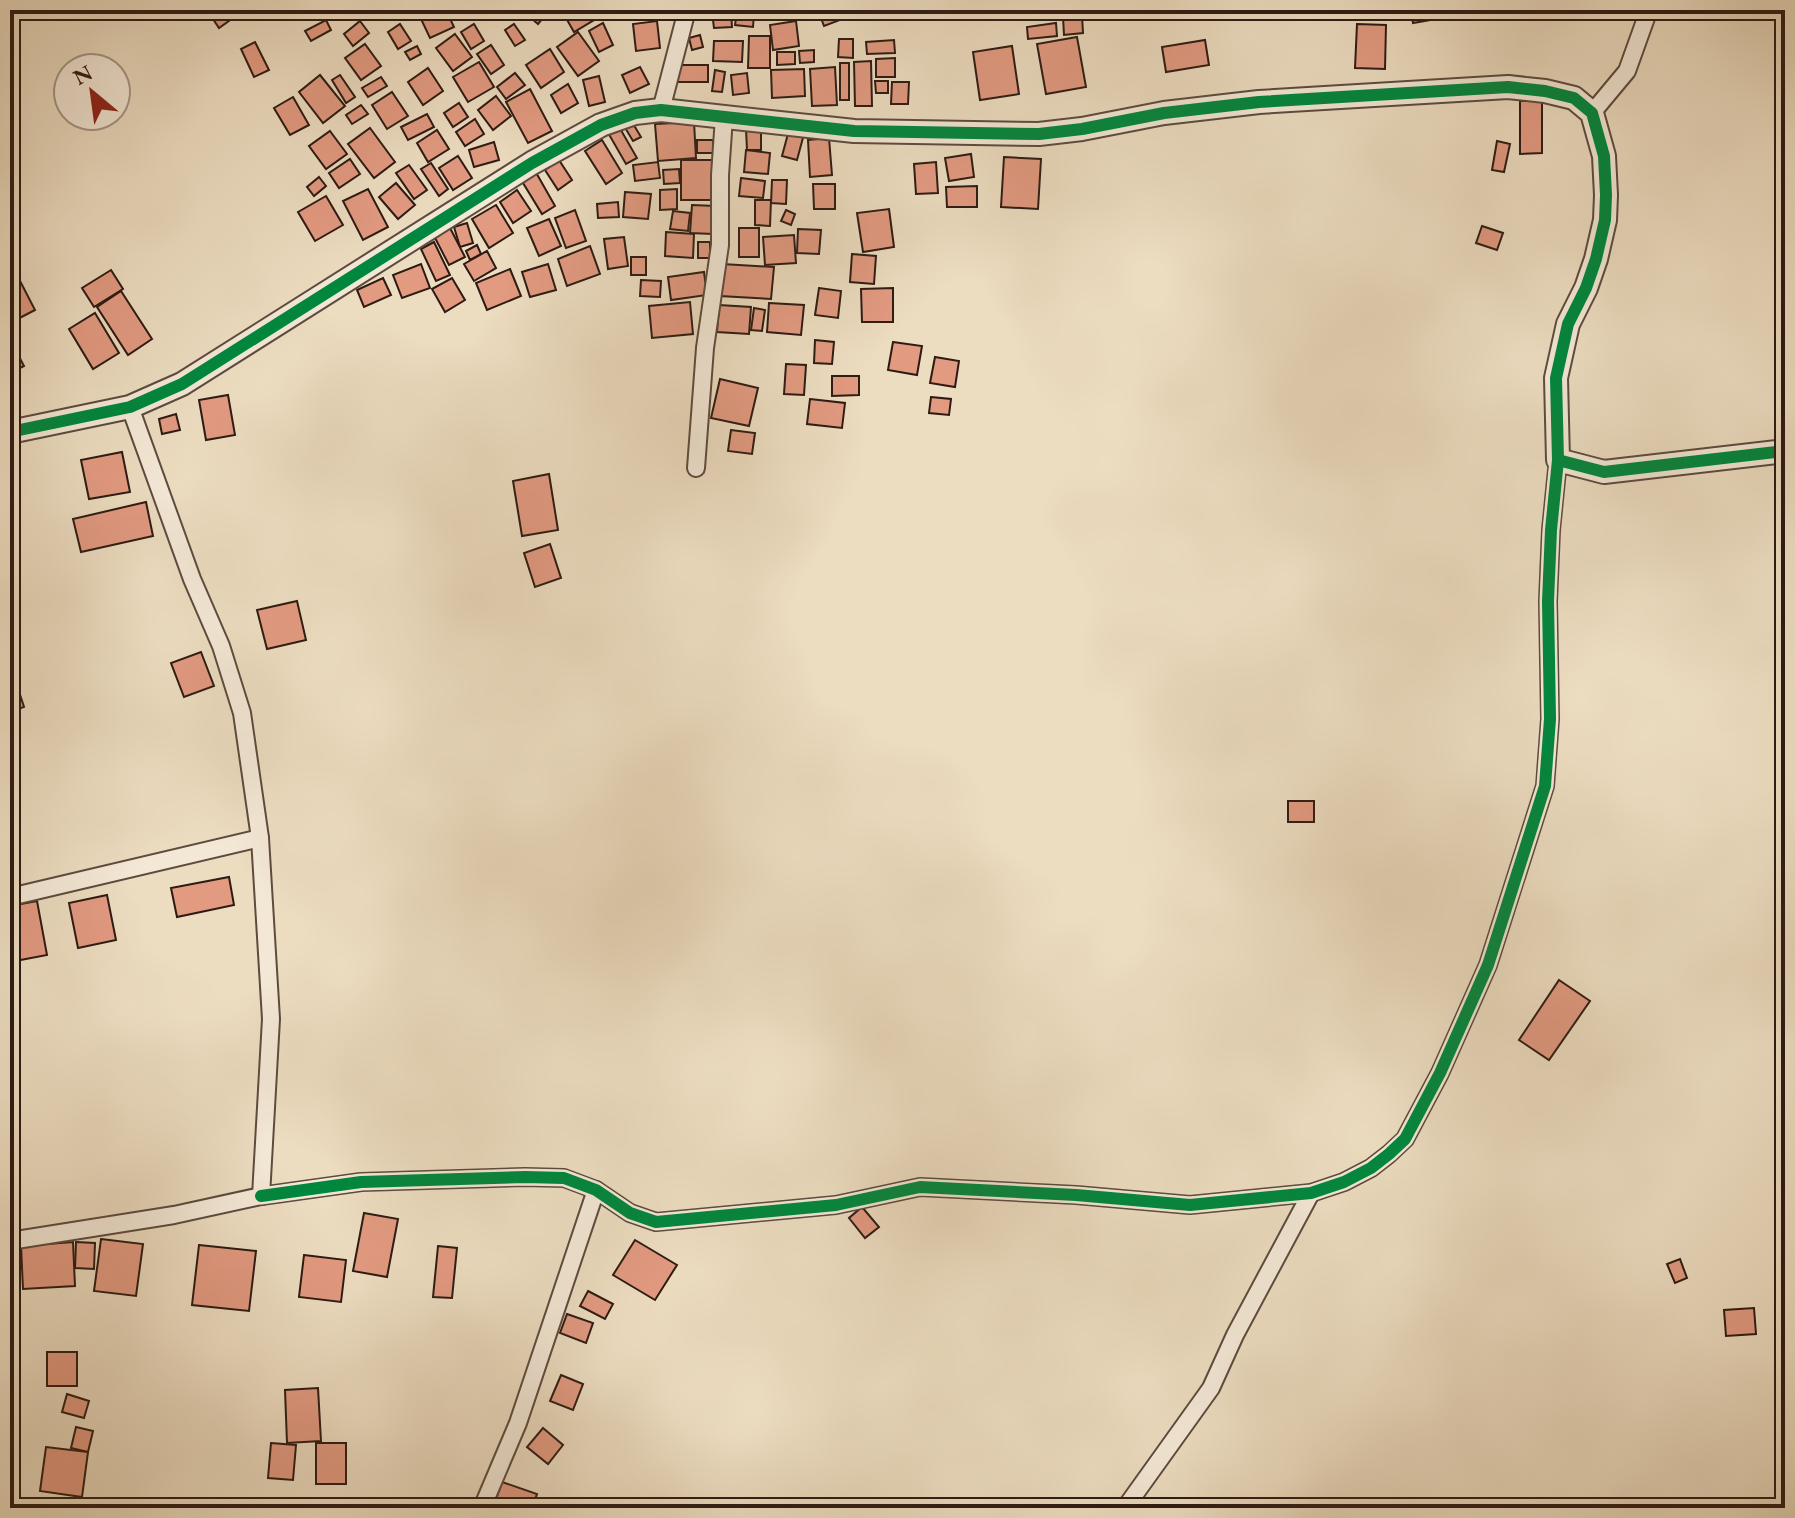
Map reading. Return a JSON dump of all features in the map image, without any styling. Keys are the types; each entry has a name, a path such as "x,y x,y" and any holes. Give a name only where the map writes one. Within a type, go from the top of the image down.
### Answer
{"street":[{"path":"661,110 687,10"},
{"path":"1592,113 1627,71 1647,10"},
{"path":"10,432 130,407 182,384 532,163 601,125 635,113 661,110 854,131 1039,134 1164,113 1259,102 1508,87 1574,98 1592,113 1604,156 1605,220 1586,288 1568,324 1556,378 1558,460 1548,601 1550,719 1545,786 1488,965 1440,1073 1405,1139 1371,1168 1344,1182 1311,1193 1190,1205 920,1187 836,1205 656,1222 630,1213 596,1190 564,1178 361,1182 261,1196 174,1215 10,1241"},
{"path":"696,468 705,348 720,245 724,117"},
{"path":"130,407 192,579 221,646 242,713 260,838 271,1019 261,1196"},
{"path":"1558,460 1604,472 1785,451"},
{"path":"10,897 260,838"},
{"path":"482,1508 518,1423 596,1190"},
{"path":"1125,1508 1211,1388 1235,1335 1311,1193"}],"building":[{"path":"220,10 227,10 233,18 219,28 211,16"},
{"path":"446,10 454,27 430,38 421,19"},
{"path":"525,10 543,10 547,13 538,24"},
{"path":"589,10 594,20 574,32 562,11"},
{"path":"731,10 732,27 714,28 712,12"},
{"path":"762,10 783,10 783,19 761,18"},
{"path":"818,10 837,10 840,20 824,26"},
{"path":"1411,10 1471,10 1471,13 1413,23"},
{"path":"737,11 754,13 753,27 735,25"},
{"path":"1082,15 1083,33 1064,35 1063,17"},
{"path":"326,20 331,30 311,41 305,31"},
{"path":"360,21 369,33 353,46 344,34"},
{"path":"657,21 660,48 636,51 633,24"},
{"path":"796,21 799,46 773,50 770,25"},
{"path":"603,23 613,45 599,52 589,31"},
{"path":"1056,23 1057,36 1028,39 1027,27"},
{"path":"400,24 411,41 398,49 388,32"},
{"path":"474,24 484,41 471,49 461,32"},
{"path":"514,24 525,40 515,46 505,30"},
{"path":"1357,24 1386,25 1385,69 1355,68"},
{"path":"578,32 599,61 578,76 557,47"},
{"path":"455,34 472,57 453,71 436,48"},
{"path":"700,35 703,47 692,50 689,38"},
{"path":"749,36 770,36 770,68 748,68"},
{"path":"1077,37 1086,87 1046,94 1037,44"},
{"path":"839,39 853,39 853,58 838,57"},
{"path":"894,40 895,53 867,54 866,42"},
{"path":"1205,40 1209,65 1166,72 1162,47"},
{"path":"714,41 743,41 742,62 713,61"},
{"path":"255,42 269,70 254,77 241,49"},
{"path":"365,44 381,66 361,80 345,58"},
{"path":"491,45 504,65 491,74 477,54"},
{"path":"417,46 421,54 410,60 405,52"},
{"path":"1012,46 1019,94 980,100 973,52"},
{"path":"550,49 564,72 541,88 526,65"},
{"path":"814,50 814,62 800,63 799,51"},
{"path":"777,52 795,52 795,64 777,65"},
{"path":"895,58 895,77 876,77 876,59"},
{"path":"871,61 872,106 855,106 854,62"},
{"path":"479,62 494,87 468,102 453,77"},
{"path":"840,63 849,63 849,100 840,100"},
{"path":"678,65 708,65 708,82 678,82"},
{"path":"640,67 649,84 630,93 622,75"},
{"path":"835,67 837,105 812,106 810,69"},
{"path":"428,68 443,91 423,105 408,82"},
{"path":"804,69 805,96 772,98 771,70"},
{"path":"715,70 725,72 722,92 712,91"},
{"path":"515,73 525,85 506,99 497,87"},
{"path":"747,73 749,93 733,95 731,75"},
{"path":"320,75 345,106 323,123 299,92"},
{"path":"340,75 355,97 346,103 332,80"},
{"path":"599,76 605,102 589,106 583,80"},
{"path":"381,77 387,86 368,97 362,88"},
{"path":"875,81 888,81 888,93 876,93"},
{"path":"892,82 909,82 908,104 891,104"},
{"path":"568,84 578,103 561,113 551,95"},
{"path":"530,89 552,131 528,143 506,102"},
{"path":"392,92 408,116 387,129 372,105"},
{"path":"496,96 511,116 493,130 478,110"},
{"path":"293,97 309,125 290,135 274,108"},
{"path":"1520,101 1542,101 1542,153 1520,154"},
{"path":"459,103 468,117 453,127 444,113"},
{"path":"361,105 368,114 352,124 346,115"},
{"path":"427,114 434,127 408,140 401,127"},
{"path":"475,119 484,134 465,146 456,132"},
{"path":"632,122 641,137 633,141 624,126"},
{"path":"694,122 696,158 658,161 655,124"},
{"path":"618,125 637,158 626,164 607,131"},
{"path":"370,128 395,162 374,178 348,144"},
{"path":"746,129 761,129 761,150 747,150"},
{"path":"437,130 449,149 428,162 417,143"},
{"path":"789,130 804,134 797,160 782,156"},
{"path":"330,131 347,154 326,169 309,146"},
{"path":"829,138 832,175 810,177 808,140"},
{"path":"602,140 622,173 606,184 585,151"},
{"path":"697,140 713,140 713,153 697,153"},
{"path":"1497,141 1510,144 1504,172 1492,170"},
{"path":"494,142 499,160 474,167 469,150"},
{"path":"746,150 770,153 768,174 744,172"},
{"path":"971,154 974,177 949,181 945,158"},
{"path":"458,156 472,178 453,190 439,168"},
{"path":"1004,157 1041,159 1038,209 1001,207"},
{"path":"350,159 360,174 339,188 329,173"},
{"path":"559,160 572,180 558,190 545,170"},
{"path":"681,160 715,160 714,200 681,200"},
{"path":"658,162 660,178 635,181 633,165"},
{"path":"936,162 938,193 916,194 914,164"},
{"path":"431,163 448,189 439,196 421,169"},
{"path":"409,165 427,190 414,199 396,173"},
{"path":"534,169 555,206 542,214 520,178"},
{"path":"679,169 680,183 664,184 663,170"},
{"path":"319,177 326,186 314,196 307,187"},
{"path":"741,178 765,181 763,198 739,196"},
{"path":"772,180 787,180 786,204 771,203"},
{"path":"396,183 415,205 398,219 379,197"},
{"path":"813,184 835,184 835,209 814,209"},
{"path":"977,186 977,207 947,207 946,187"},
{"path":"368,189 388,227 363,240 343,201"},
{"path":"677,189 677,209 660,210 660,190"},
{"path":"517,190 531,211 513,223 500,202"},
{"path":"625,192 651,194 648,219 623,217"},
{"path":"326,196 343,225 315,241 298,212"},
{"path":"755,200 771,200 770,226 755,225"},
{"path":"618,202 619,217 598,218 597,204"},
{"path":"496,205 513,233 489,248 472,219"},
{"path":"692,205 715,206 713,234 690,233"},
{"path":"889,209 894,247 863,252 857,213"},
{"path":"575,210 586,241 566,248 555,218"},
{"path":"786,210 795,214 791,225 781,221"},
{"path":"673,211 690,213 688,231 670,229"},
{"path":"549,219 561,246 539,256 527,228"},
{"path":"467,223 473,243 460,247 454,227"},
{"path":"448,224 465,257 449,265 432,232"},
{"path":"1482,226 1503,233 1497,250 1476,243"},
{"path":"739,228 759,228 759,257 739,257"},
{"path":"798,229 821,230 819,254 797,253"},
{"path":"666,232 694,234 693,258 665,256"},
{"path":"794,235 796,263 765,265 763,237"},
{"path":"624,237 628,266 608,269 604,239"},
{"path":"434,242 450,275 436,281 421,249"},
{"path":"698,242 710,242 710,258 698,258"},
{"path":"477,245 481,254 470,260 466,251"},
{"path":"590,246 600,274 567,286 558,259"},
{"path":"487,251 496,268 474,281 464,264"},
{"path":"852,254 876,256 874,284 850,282"},
{"path":"631,257 646,257 646,275 631,275"},
{"path":"421,264 430,288 402,298 393,275"},
{"path":"548,264 556,290 530,297 522,272"},
{"path":"722,264 774,267 771,299 720,296"},
{"path":"510,269 521,296 487,310 476,283"},
{"path":"111,270 123,289 94,307 82,288"},
{"path":"704,272 707,295 671,300 668,277"},
{"path":"18,277 35,310 10,323 10,282"},
{"path":"383,278 391,295 364,307 357,290"},
{"path":"452,278 465,300 445,312 432,289"},
{"path":"641,280 661,281 660,297 640,296"},
{"path":"819,288 841,291 838,318 815,315"},
{"path":"893,288 893,322 862,322 861,289"},
{"path":"121,291 152,339 128,355 97,307"},
{"path":"690,302 693,334 652,338 649,306"},
{"path":"769,303 804,305 801,335 767,332"},
{"path":"719,305 751,307 749,334 717,332"},
{"path":"754,308 765,310 762,331 751,330"},
{"path":"95,313 119,353 93,369 69,329"},
{"path":"815,340 834,342 832,364 814,363"},
{"path":"893,342 922,346 917,375 888,370"},
{"path":"13,345 24,366 10,373 10,347"},
{"path":"935,357 959,361 955,387 930,383"},
{"path":"786,364 806,365 804,395 784,394"},
{"path":"832,376 859,376 859,395 832,396"},
{"path":"720,379 758,388 749,426 711,418"},
{"path":"228,395 235,435 206,440 199,400"},
{"path":"931,397 951,399 949,415 929,413"},
{"path":"810,399 845,403 842,428 807,424"},
{"path":"176,414 180,430 162,434 159,419"},
{"path":"731,430 755,433 752,454 728,451"},
{"path":"122,452 130,492 89,499 81,460"},
{"path":"549,474 558,530 522,536 513,481"},
{"path":"146,502 153,536 81,552 73,519"},
{"path":"550,544 561,578 535,587 524,553"},
{"path":"297,601 306,640 267,649 257,610"},
{"path":"201,652 214,686 184,697 171,663"},
{"path":"13,673 24,707 10,712 10,674"},
{"path":"1288,801 1314,801 1314,822 1288,822"},
{"path":"229,877 234,905 177,917 171,888"},
{"path":"107,895 116,940 78,948 69,903"},
{"path":"37,901 47,955 10,962 10,906"},
{"path":"1559,980 1590,1001 1549,1060 1519,1040"},
{"path":"862,1207 879,1227 865,1238 849,1218"},
{"path":"364,1213 398,1219 387,1277 353,1271"},
{"path":"101,1239 143,1244 136,1296 94,1291"},
{"path":"635,1240 677,1265 655,1300 613,1275"},
{"path":"73,1242 75,1286 23,1289 21,1246"},
{"path":"76,1242 95,1243 94,1269 75,1268"},
{"path":"199,1245 256,1251 249,1311 192,1305"},
{"path":"438,1246 457,1248 452,1298 433,1297"},
{"path":"304,1255 346,1260 341,1302 299,1297"},
{"path":"1680,1259 1687,1278 1675,1283 1667,1264"},
{"path":"588,1291 613,1304 605,1319 580,1306"},
{"path":"1754,1308 1756,1334 1726,1336 1724,1310"},
{"path":"567,1314 593,1323 586,1343 560,1333"},
{"path":"47,1352 77,1352 77,1386 47,1386"},
{"path":"561,1375 583,1384 573,1410 550,1401"},
{"path":"318,1388 321,1441 287,1443 285,1390"},
{"path":"67,1394 89,1401 84,1418 62,1412"},
{"path":"76,1427 93,1431 88,1452 71,1448"},
{"path":"543,1428 563,1445 548,1464 527,1447"},
{"path":"271,1443 296,1445 293,1480 268,1478"},
{"path":"316,1443 346,1443 346,1484 316,1484"},
{"path":"46,1447 88,1452 82,1497 40,1491"},
{"path":"502,1482 537,1494 532,1508 493,1508"}],"cycle path":[{"path":"10,432 130,407 182,384 532,163 601,125 635,113 661,110 854,131 1039,134 1164,113 1259,102 1508,87 1574,98 1592,113 1604,156 1605,220 1586,288 1568,324 1556,378 1558,460 1604,472 1785,451"},
{"path":"261,1196 361,1182 564,1178 596,1190 630,1213 656,1222 836,1205 920,1187 1190,1205 1311,1193 1344,1182 1371,1168 1405,1139 1440,1073 1488,965 1545,786 1550,719 1548,601 1558,460"}]}
